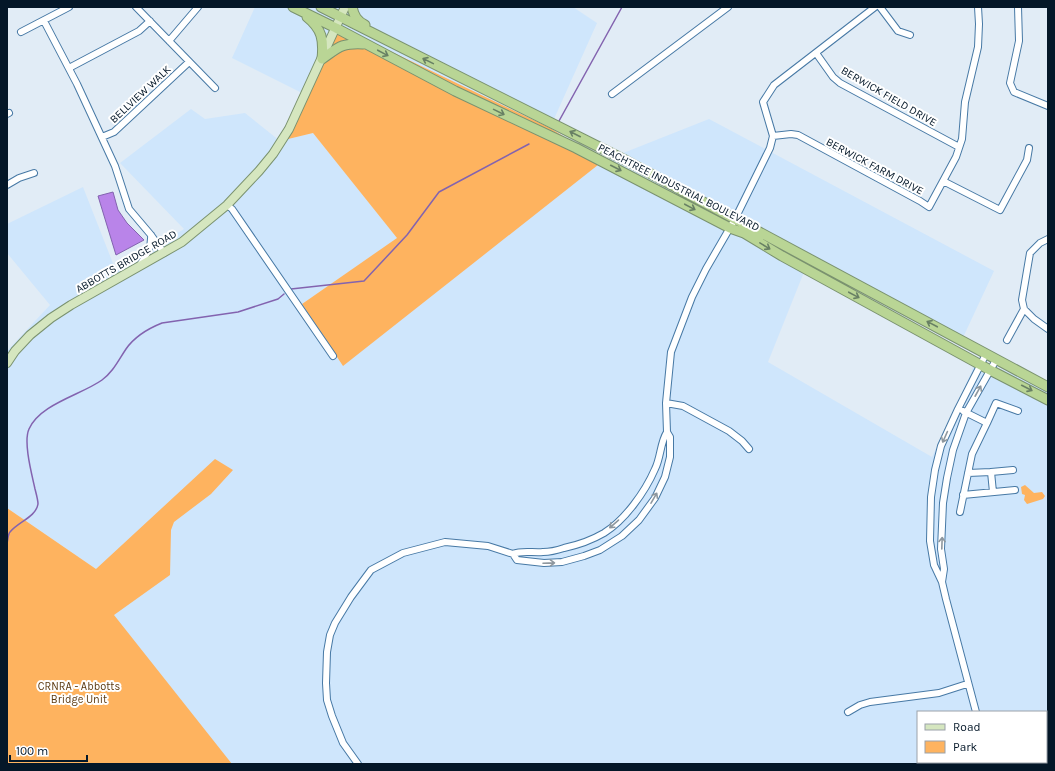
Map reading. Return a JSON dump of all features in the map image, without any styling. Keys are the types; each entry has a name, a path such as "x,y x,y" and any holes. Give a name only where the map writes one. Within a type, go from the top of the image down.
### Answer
{"highway":[{"name":"PEACHTREE INDUSTRIAL BOULEVARD","path":"321,7 627,160 1048,387"},
{"path":"352,7 354,16 359,22 371,28 380,37"},
{"name":"PEACHTREE INDUSTRIAL BOULEVARD","path":"297,9 455,91 615,168 730,228 744,233 782,256 990,370 1048,400"},
{"path":"297,9 315,23 320,33 323,47 322,59"},
{"path":"322,59 339,46 348,43 366,44"}],"main road":[{"name":"ABBOTTS BRIDGE ROAD","path":"7,363 15,351 30,335 51,318 71,305 182,242 227,205 260,171 273,154 291,124 345,7"}],"street":[{"path":"21,32 69,7"},
{"path":"136,7 215,88"},
{"path":"169,41 198,7"},
{"path":"612,94 728,7"},
{"path":"513,554 517,560 524,562 544,563 562,562 600,550 622,536 639,520 655,498 665,477 670,457 670,437 667,432 666,403 671,352 692,297 706,269 735,219 770,148 773,136 763,102 768,92 774,85 875,7"},
{"path":"880,7 898,31 910,35"},
{"name":"BERWICK FARM DRIVE","path":"773,136 798,135 920,201 928,207 956,157 962,139 965,102 978,47 978,7"},
{"path":"1018,7 1019,41 1010,83 1014,92 1048,106"},
{"path":"44,21 69,68 115,166 129,209 152,235 164,253"},
{"path":"69,68 139,31 150,21"},
{"name":"BERWICK FIELD DRIVE","path":"816,53 840,83 959,147"},
{"name":"BELLVIEW WALK","path":"102,138 114,132 189,62"},
{"path":"943,181 1000,210 1027,160 1029,148"},
{"path":"7,185 19,178 34,173"},
{"path":"227,205 232,209 333,356"},
{"path":"140,265 152,243 152,235"},
{"path":"1048,239 1040,243 1030,253 1022,300 1024,309 1034,319 1048,329"},
{"path":"1007,340 1024,309"},
{"path":"976,711 967,684 942,582 934,565 930,541 931,497 935,470 941,446 986,354"},
{"path":"942,582 944,569 941,549 943,504 951,460 966,413 996,360"},
{"path":"666,403 683,406 729,431 742,440 750,449"},
{"path":"960,512 972,454 996,404 1018,411"},
{"path":"958,409 987,423"},
{"path":"358,764 343,742 327,700 327,652 330,635 335,623 351,597 371,570 403,553 445,542 488,546 513,554 518,552 543,552 564,549 584,542 604,532 626,514 640,497 656,469 664,436 667,432"},
{"path":"968,473 1013,470"},
{"path":"991,472 993,492"},
{"path":"963,495 1015,490"},
{"path":"848,712 860,705 870,702 939,693 967,684"}],"shaded area":[{"path":"255,7 573,7 597,23 550,128 339,26 308,96 232,58"},
{"path":"191,109 205,119 245,113 280,141 313,133 398,238 302,304 603,161 709,119 994,271 960,344 808,262 768,362 932,457 972,371 975,356 985,362 1048,389 1048,764 225,764 82,580 96,569 7,508 7,351 50,305 7,253 7,224 83,187 116,271 184,229 120,163"},
{"path":"113,192 118,210 127,223 144,240 116,255 98,196"}],"green space":[{"path":"338,26 550,128 603,161 343,366 302,304 397,238 313,133 280,141"},
{"name":"CRNRA - Abbotts Bridge Unit","path":"215,459 233,470 211,494 174,522 171,530 170,575 114,615 232,764 7,764 7,508 96,569"},
{"path":"1025,485 1034,493 1042,492 1045,496 1043,499 1027,504 1024,500 1025,495 1022,494 1021,487"}],"waterway":[{"path":"559,121 622,7"},
{"path":"291,289 364,281 407,235 439,192 529,144"},
{"path":"7,543 8,536 13,528 37,509 38,504 27,450 27,435 34,420 51,406 106,377 133,340 151,328 162,323 238,312 278,299 284,294"}]}
